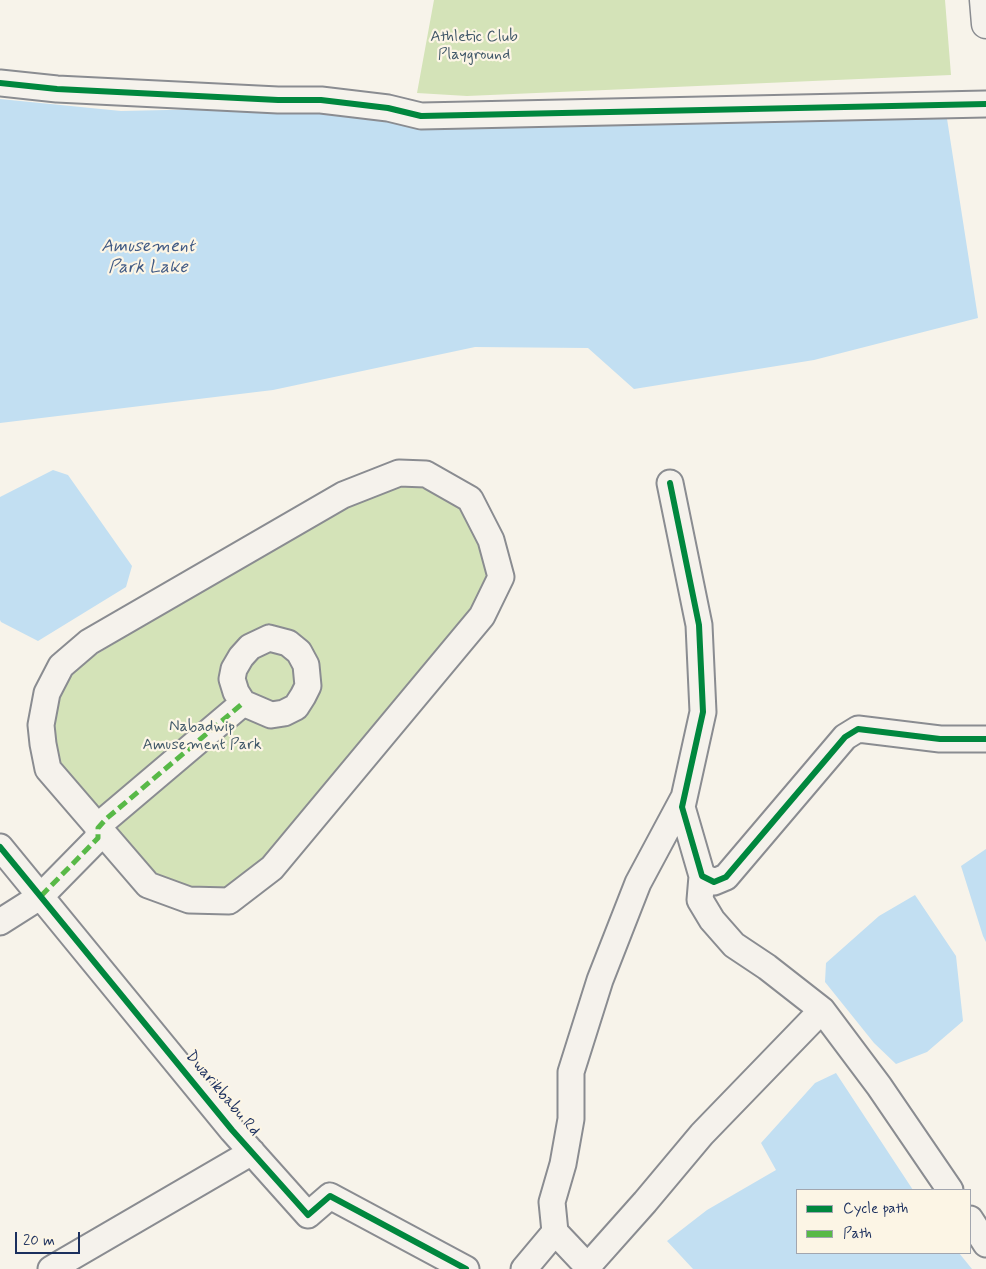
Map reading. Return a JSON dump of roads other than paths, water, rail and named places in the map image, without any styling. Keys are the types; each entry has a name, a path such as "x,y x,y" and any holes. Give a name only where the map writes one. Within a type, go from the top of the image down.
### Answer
{"main road":[{"path":"984,0 986,24"}],"street":[{"path":"0,83 57,89 278,100 322,100 388,108 421,116 986,104"},
{"path":"0,922 41,896 98,838 98,828 48,769 42,744 41,725 47,693 61,666 89,642 343,495 399,473 426,474 470,499 491,540 501,577 482,616 272,868 229,901 189,900 148,885 98,828"},
{"path":"670,483 699,625 703,712 682,806 702,876 700,900 712,920 734,945 767,967 822,1010 879,1086 949,1189"},
{"path":"98,828 106,819 243,703"},
{"path":"702,876 714,882 726,877 845,737 858,729 940,739 986,739"},
{"path":"683,798 638,883 600,980 571,1072 571,1119 563,1164 552,1202 555,1232 589,1268 702,1134 822,1010"},
{"name":"Dwarikbabu Rd","path":"0,847 232,1130 308,1215 330,1196 466,1269"},
{"path":"51,1269 252,1152"},
{"path":"971,1221 986,1244"},
{"path":"524,1269 555,1232"}],"water":[{"name":"Amusement Park Lake","path":"943,93 978,318 814,360 634,389 588,348 475,347 273,390 0,423 0,99 121,111"},
{"path":"53,470 68,475 132,566 126,587 38,641 0,620 0,497"},
{"path":"986,849 986,942 961,866"},
{"path":"915,895 956,956 963,1021 927,1052 896,1064 874,1043 825,982 826,963 879,916"},
{"path":"836,1073 912,1189 796,1189 796,1254 960,1254 972,1269 693,1269 667,1241 707,1210 776,1170 761,1143 815,1083"}],"park label":[{"name":"Athletic Club Playground","path":"474,47"},
{"name":"Nabadwip Amusement Park","path":"202,737"}]}
